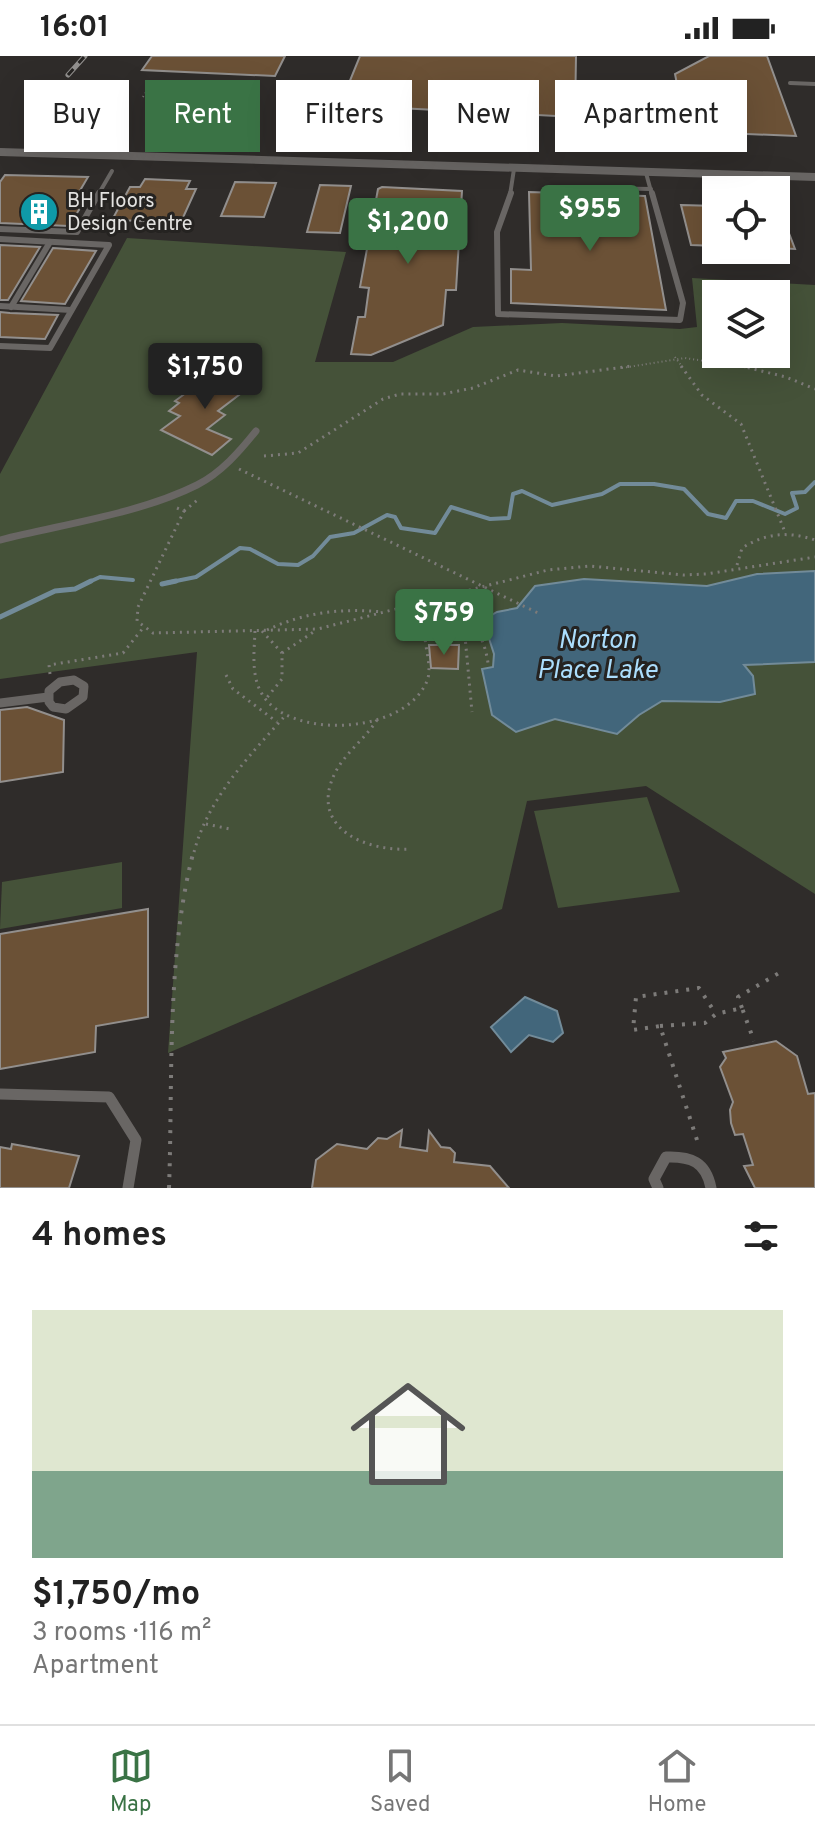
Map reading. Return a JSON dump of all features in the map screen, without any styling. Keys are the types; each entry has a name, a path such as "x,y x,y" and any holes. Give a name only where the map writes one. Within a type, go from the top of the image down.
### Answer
{"street":[{"path":"0,152 815,177"}],"lane":[{"path":"790,83 815,84"},
{"path":"514,169 512,190 497,232 498,314 680,320 683,303 646,173"},
{"path":"0,229 77,232 112,171"},
{"path":"596,188 651,189"},
{"path":"0,239 109,245 50,348 0,346"},
{"path":"11,307 50,242"},
{"path":"0,306 71,310"},
{"path":"0,540 153,502 199,484 238,454 256,431"},
{"path":"74,680 84,686 83,697 73,707 53,707 48,697 54,686 74,680"},
{"path":"0,703 48,697"},
{"path":"0,1094 109,1097 136,1140 128,1188"},
{"path":"658,1188 654,1179 666,1157 687,1155 701,1164 710,1177 711,1188"}],"path":[{"path":"675,357 702,395 741,424 785,532"},
{"path":"264,456 298,453 326,437 347,419 400,394 443,394 473,388 518,370 535,375 566,376 675,357 750,369 801,381 815,389"},
{"path":"243,470 538,613"},
{"path":"174,507 184,511 138,607 137,621 153,633 318,629 548,570 590,566 683,575 815,557"},
{"path":"737,567 742,548 754,539 785,532 815,540"},
{"path":"461,593 472,712"},
{"path":"435,600 464,615 483,635 488,663"},
{"path":"264,631 287,619 314,612 351,608 387,612"},
{"path":"255,631 252,645 253,678 265,700 284,717 312,725 337,727 377,720 398,711 416,698 427,681 425,638 406,608"},
{"path":"54,686 49,665 113,657 123,653 143,628"},
{"path":"282,653 318,629"},
{"path":"264,631 282,653 282,679 265,700"},
{"path":"425,638 466,638"},
{"path":"226,675 233,689 248,696 278,723"},
{"path":"169,1188 177,956 188,874 204,824 237,769 284,717"},
{"path":"377,720 368,737 335,773 329,789 329,806 347,836 364,846 383,850 411,849"},
{"path":"204,824 230,829"},
{"path":"754,1041 738,997 779,973"},
{"path":"716,1014 699,988 636,997 633,1030 705,1023 716,1014 742,1008"},
{"path":"660,1026 697,1140"}],"green space":[{"path":"127,238 346,252 315,362 393,362 473,327 562,323 680,329 697,327 692,278 727,280 702,280 702,368 790,368 790,284 815,285 815,894 646,786 527,801 502,909 168,1053 197,652 0,679 0,474"},
{"path":"647,797 680,892 558,908 534,811"},
{"path":"122,862 122,908 0,929 2,882"}],"water":[{"name":"Norton Place Lake","path":"815,571 815,662 744,665 753,676 755,694 720,702 662,701 617,734 555,719 516,732 492,715 482,669 493,667 494,654 483,620 497,612 517,608 535,586 584,579 707,586 757,574"},
{"path":"525,997 557,1011 563,1033 553,1042 529,1035 511,1052 491,1027"}],"building":[{"path":"152,56 285,56 275,76 142,70"},
{"path":"360,56 576,56 576,80 555,80 555,116 539,115 539,80 428,80 428,109 412,109 412,80 350,80"},
{"path":"709,56 767,56 796,136 747,134 747,80 676,80 675,74"},
{"name":"BH Floors Design Centre","path":"5,175 88,177 75,199 85,200 69,226 0,223 0,182"},
{"path":"145,179 190,181 186,189 196,189 181,222 112,220 130,187 140,187"},
{"path":"235,182 276,183 264,217 221,216"},
{"path":"320,185 351,186 340,233 307,232"},
{"path":"378,189 462,191 456,290 446,290 443,325 371,355 351,354 358,317 365,317 369,288 360,287"},
{"path":"529,192 645,196 666,310 511,303 511,269 531,270"},
{"path":"681,205 702,206 702,245 691,245"},
{"path":"0,245 40,247 8,300 0,300"},
{"path":"53,248 96,251 65,304 21,301"},
{"path":"0,312 58,315 45,339 0,337"},
{"path":"217,370 252,385 218,411 225,415 207,429 231,439 212,455 161,430 180,416 169,411 179,403 175,401"},
{"path":"429,645 459,645 458,669 431,668"},
{"path":"27,707 64,720 63,772 0,782 0,710"},
{"path":"148,909 148,1017 96,1026 95,1052 0,1069 0,934"},
{"path":"776,1041 797,1056 808,1094 815,1093 815,1188 755,1188 744,1166 753,1165 743,1134 735,1135 731,1123 733,1102 720,1067 726,1058 723,1052"},
{"path":"402,1130 400,1147 427,1151 429,1131 441,1147 450,1148 455,1153 454,1162 490,1166 509,1188 312,1188 316,1160 337,1144 367,1149 378,1138 387,1139"},
{"path":"12,1144 79,1156 69,1188 0,1188 0,1147 11,1149"}],"waterway":[{"path":"176,581 196,577 240,548 250,549 278,564 298,565 313,556 330,537 354,533 387,515 395,517 401,528 435,533 451,507 490,519 509,518 513,494 522,491 552,505 602,494 620,484 654,484 684,489 708,514 726,518 736,501 753,501 785,514 797,508 792,493 805,492 815,482"},
{"path":"87,583 100,577 133,580"},
{"path":"87,583 91,581"},
{"path":"162,584 176,581"},
{"path":"166,583 176,581"},
{"path":"0,617 55,591 75,589 87,583"}],"railway":[{"path":"68,75 85,56"}],"place":[{"name":"BH Floors Design Centre","path":"39,212"}]}
